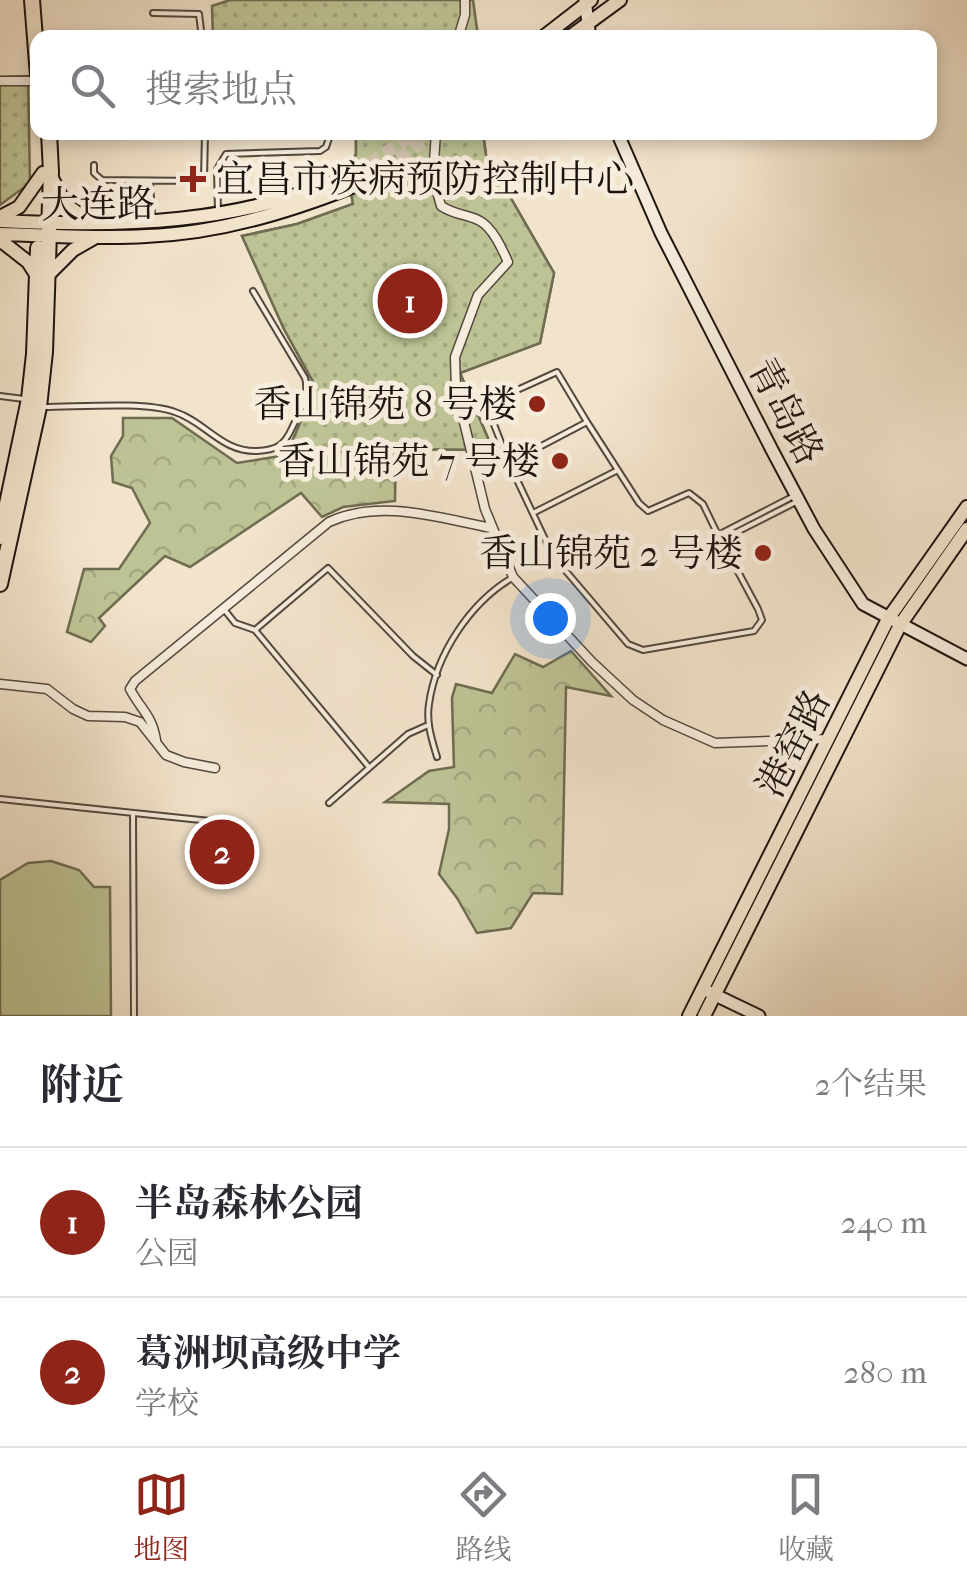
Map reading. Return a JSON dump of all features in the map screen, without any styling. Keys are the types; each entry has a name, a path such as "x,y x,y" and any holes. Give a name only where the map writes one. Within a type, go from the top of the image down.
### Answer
{"highway":[{"path":"32,0 34,30"},
{"path":"40,0 43,30"},
{"path":"42,140 47,172"},
{"path":"0,584 45,352 42,276 49,140"},
{"path":"0,537 34,403"}],"main road":[{"path":"588,30 620,0"},
{"path":"552,30 587,2"},
{"path":"0,219 19,207 47,172 66,204 96,230 42,276 0,237"},
{"name":"大连路","path":"0,237 44,229 152,230 218,221 284,201 354,173"},
{"name":"大连路","path":"218,221 242,223 311,204 369,180"},
{"name":"大连路","path":"0,219 44,229"},
{"name":"港窑路","path":"704,1016 708,992 828,739 894,622 967,507"},
{"name":"港窑路","path":"689,1016 708,992 894,622 967,528"}],"street":[{"path":"460,30 465,0"},
{"path":"587,2 588,30"},
{"path":"0,81 30,79"},
{"path":"436,140 434,177 441,206 456,216 480,221 508,262 478,296 455,356 456,389 491,528 513,578 592,662 633,700 663,720 715,743 828,739"},
{"name":"青岛路","path":"620,140 661,234 798,497 862,604 967,659"},
{"path":"156,740 153,718 137,703 130,689 134,682 329,522 348,514 402,510 491,528"},
{"path":"0,684 47,689 73,710 88,716 125,717 140,722 166,755 215,768"},
{"path":"708,992 759,1016"}],"lane":[{"path":"153,13 199,14 201,30"},
{"path":"94,166 94,173 102,180 204,178 204,140"},
{"path":"218,221 217,169 226,154 320,151 328,140"},
{"path":"150,180 152,230"},
{"path":"0,396 34,403 176,412 226,445 242,451 274,450 286,441 308,391 305,378 253,291"},
{"path":"557,372 587,422 640,504 648,510 689,492 703,504 762,620 754,630 740,636 642,650 628,644 570,579 553,556 532,514 486,404 557,372"},
{"path":"509,462 587,422"},
{"path":"532,514 618,470"},
{"path":"719,538 798,497"},
{"path":"255,630 328,568 413,656 437,675"},
{"path":"437,757 428,725 428,703 437,675 470,614 489,592 513,578"},
{"path":"223,608 236,623 255,630 368,766"},
{"path":"329,802 408,734 428,725"},
{"path":"0,799 239,824"},
{"path":"133,814 134,1016"}],"green space":[{"path":"230,0 473,0 477,30 213,30 212,6"},
{"path":"28,76 30,183 0,205 0,77"},
{"path":"356,140 484,140 486,155 554,273 540,343 460,373 493,450 396,449 395,501 343,507 322,517 301,493 190,567 165,556 99,618 105,626 91,642 67,632 84,569 119,569 150,523 132,488 113,482 111,456 123,436 123,418 172,418 237,463 286,455 316,388 242,236 297,224 353,204 347,169 356,154"},
{"path":"356,140 484,140 486,155 554,273 540,343 460,373 493,450 396,449 286,455 316,387 284,329 242,236 297,224 353,204 347,169 356,154"},
{"path":"571,651 611,696 566,687 562,894 533,893 511,928 477,933 439,874 449,829 449,804 385,802 429,771 454,767 452,698 456,684 492,693 515,654 543,667"},
{"path":"51,861 79,870 94,887 110,887 111,1016 0,1016 0,880 28,863"}],"tunnel":[{"path":"354,173 406,140"},
{"path":"369,180 426,140"}],"place":[{"name":"宜昌市疾病预防控制中心","path":"193,179"},
{"name":"半岛森林公园","path":"410,301"},
{"name":"香山锦苑 8 号楼","path":"537,404"},
{"name":"香山锦苑 7 号楼","path":"560,461"},
{"name":"香山锦苑 2 号楼","path":"763,553"},
{"name":"葛洲坝高级中学","path":"222,852"}]}
